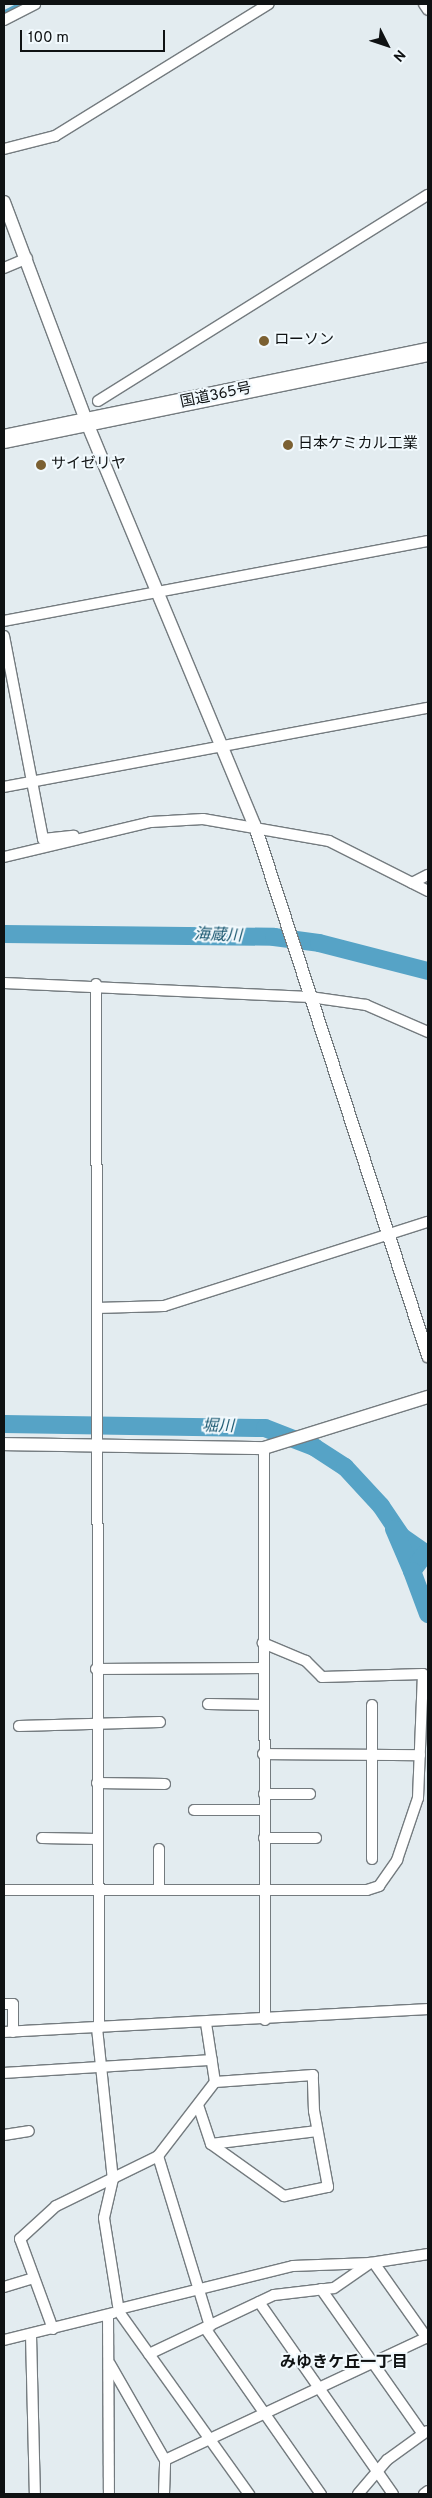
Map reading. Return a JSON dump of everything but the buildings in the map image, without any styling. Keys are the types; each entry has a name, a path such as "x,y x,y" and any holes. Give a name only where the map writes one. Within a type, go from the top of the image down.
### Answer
{"highway":[{"name":"国道365号","path":"4,439 428,352"}],"street":[{"path":"4,20 35,4"},
{"path":"4,148 55,136 269,4"},
{"path":"424,4 428,10"},
{"path":"98,401 428,195"},
{"path":"4,202 27,258 87,423 225,746 255,826 428,1356"},
{"path":"4,268 27,258"},
{"path":"4,621 159,590 428,541"},
{"path":"4,636 43,839 100,834"},
{"path":"4,787 428,708"},
{"path":"4,857 100,834 190,818 255,826 329,841 428,891"},
{"path":"412,883 428,876"},
{"path":"4,983 96,984 310,997 366,1005 428,1032"},
{"path":"96,984 98,2028 99,2069 113,2179 104,2218 119,2310 249,2494"},
{"path":"97,1308 164,1306 428,1222"},
{"path":"4,1444 97,1441 264,1448 428,1396"},
{"path":"264,1448 263,1754 265,2020"},
{"path":"4,1890 97,1888 367,1890 379,1886 397,1860 414,1816 420,1755 423,1674 322,1677 306,1661 263,1643"},
{"path":"96,1669 264,1668"},
{"path":"208,1704 263,1705"},
{"path":"372,1705 372,1859"},
{"path":"19,1726 96,1722 160,1722"},
{"path":"263,1754 420,1755"},
{"path":"97,1783 165,1784"},
{"path":"264,1794 310,1794"},
{"path":"194,1810 264,1810"},
{"path":"42,1838 97,1839"},
{"path":"264,1838 316,1838"},
{"path":"159,1849 159,1889"},
{"path":"4,2004 13,2004 8,2032 265,2020 428,2009"},
{"path":"53,2329 20,2239 56,2206 158,2156 215,2082 206,2023"},
{"path":"4,2073 99,2069 212,2060"},
{"path":"198,2105 211,2144 284,2196 328,2187 317,2131 313,2075 215,2082"},
{"path":"4,2135 29,2131"},
{"path":"211,2144 317,2131"},
{"path":"158,2156 199,2289 208,2327 265,2414 321,2494"},
{"path":"4,2340 31,2335 108,2315 119,2310 293,2266 372,2263 428,2254"},
{"path":"149,2354 274,2295 334,2288 372,2263"},
{"path":"165,2460 428,2338 372,2263"},
{"path":"4,2287 34,2278"},
{"path":"322,2289 373,2363 426,2432 377,2472 358,2494"},
{"path":"258,2302 392,2494"},
{"path":"108,2315 109,2494"},
{"path":"31,2335 34,2494"},
{"path":"109,2363 165,2460 164,2494"},
{"path":"424,2494 428,2491"}],"waterway":[{"path":"4,11 18,4"},
{"name":"海蔵川","path":"4,934 274,937 319,943 428,971"},
{"name":"堀川","path":"4,1424 265,1428 314,1447 345,1467 381,1506 401,1536 428,1555"},
{"name":"堀川","path":"394,1529 412,1571"},
{"name":"堀川","path":"425,1554 412,1571 428,1614"}],"place":[{"name":"ローソン","path":"264,341"},
{"name":"日本ケミカル工業","path":"288,445"},
{"name":"サイゼリヤ","path":"41,465"}],"district":[{"name":"みゆきケ丘一丁目","path":"344,2363"}]}
